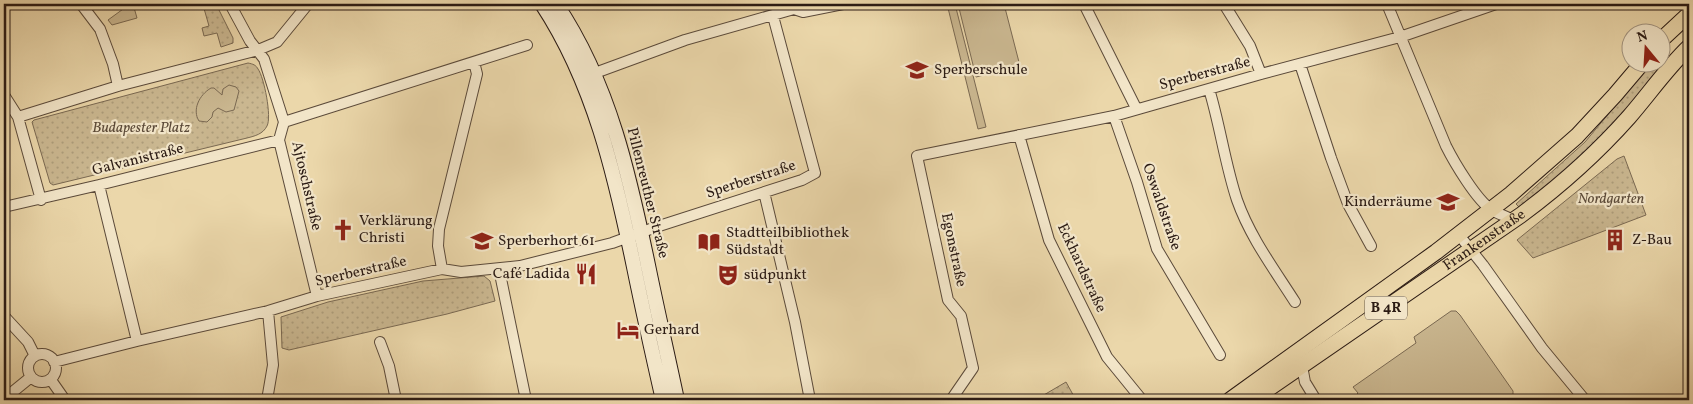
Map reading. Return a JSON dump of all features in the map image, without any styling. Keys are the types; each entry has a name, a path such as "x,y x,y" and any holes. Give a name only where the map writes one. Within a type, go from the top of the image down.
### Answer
{"main road":[{"name":"Pillenreuther Straße","path":"542,4 572,56 589,97 611,165 663,400"},
{"name":"Pillenreuther Straße","path":"556,4 582,45 595,73 619,141 642,232 677,400"},
{"path":"1670,33 1689,14"},
{"path":"1670,47 1677,60"},
{"name":"Frankenstraße","path":"1252,400 1513,220 1552,191 1597,150 1629,117 1689,47"},
{"name":"Frankenstraße","path":"1230,400 1492,210 1577,136 1635,72"}],"street":[{"path":"81,4 100,29 118,86"},
{"name":"Ajtoschstraße","path":"230,4 250,41 264,59 284,122 279,140 317,296"},
{"path":"18,117 118,86 258,50 277,42 308,4"},
{"path":"595,73 685,40 774,16 794,6 804,12 843,4"},
{"path":"1084,4 1136,108"},
{"path":"1224,4 1250,46 1261,74"},
{"path":"1387,4 1446,146 1472,187 1492,210 1513,220"},
{"name":"Sperberstraße","path":"917,156 1114,116 1136,108 1400,37 1496,4"},
{"name":"Sperberstraße","path":"54,362 268,311 317,296 442,269 461,272 529,264 606,245 802,180 815,173 774,16"},
{"path":"284,122 527,45"},
{"path":"442,269 438,246 439,229 477,74 474,62"},
{"path":"1300,64 1348,204 1371,246"},
{"path":"1209,89 1237,199 1252,236 1295,302"},
{"path":"4,95 18,117 41,200"},
{"name":"Oswaldstraße","path":"1114,116 1137,182 1157,249 1220,355"},
{"name":"Eckhardstraße","path":"1019,135 1049,240 1107,358 1142,400"},
{"name":"Galvanistraße","path":"4,207 99,186 279,140"},
{"name":"Egonstraße","path":"917,156 948,300 961,316 973,368 952,400"},
{"path":"99,186 137,341"},
{"path":"764,192 795,322 810,400"},
{"path":"1459,235 1581,399"},
{"path":"499,269 526,400"},
{"path":"267,400 273,365 268,311"},
{"path":"4,316 28,342 35,356"},
{"path":"380,342 389,366 396,400"},
{"path":"43,354 50,357 54,362 56,367 55,373 51,380 44,382 38,382 32,377 28,368 35,356 43,354"},
{"path":"1302,366 1305,382 1316,400"},
{"path":"4,399 32,377"},
{"path":"51,380 65,400"}],"green space":[{"path":"130,4 133,4 137,18 112,25 108,20"},
{"path":"216,4 233,38 233,43 221,47 217,33 204,36 202,28 209,26 203,5"},
{"path":"947,4 955,4 986,127 978,129"},
{"path":"974,4 1004,4 1020,66 976,77 959,8"},
{"name":"Budapester Platz","path":"248,63 258,69 267,97 268,121 267,126 261,133 53,185 50,183 32,122 34,120"},
{"path":"1643,72 1656,72 1646,88 1593,147 1520,208 1516,204 1585,142"},
{"path":"229,85 236,87 239,91 234,110 226,112 218,108 207,122 199,121 196,112 198,103 203,95 211,88 214,88 222,95 223,89"},
{"name":"Nordgarten","path":"1624,156 1646,215 1533,258 1517,240 1617,159"},
{"path":"484,276 490,281 495,301 447,314 289,350 282,348 281,317 328,302 423,281"},
{"path":"1451,311 1456,311 1460,315 1513,391 1513,394 1507,399 1501,400 1497,396 1488,400 1360,400 1356,395 1358,393 1353,387 1416,343 1414,337"},
{"path":"1066,382 1076,400 1012,400 1017,398 1037,399"}],"place":[{"name":"Sperberschule","path":"917,70"},
{"name":"Kinderräume","path":"1448,202"},
{"name":"Verklärung Christi","path":"343,230"},
{"name":"Z-Bau","path":"1615,240"},
{"name":"Sperberhort 61","path":"482,241"},
{"name":"Stadtteilbibliothek Südstadt","path":"709,242"},
{"name":"Café Ladida","path":"586,274"},
{"name":"südpunkt","path":"728,275"},
{"name":"Gerhard","path":"628,330"}]}
